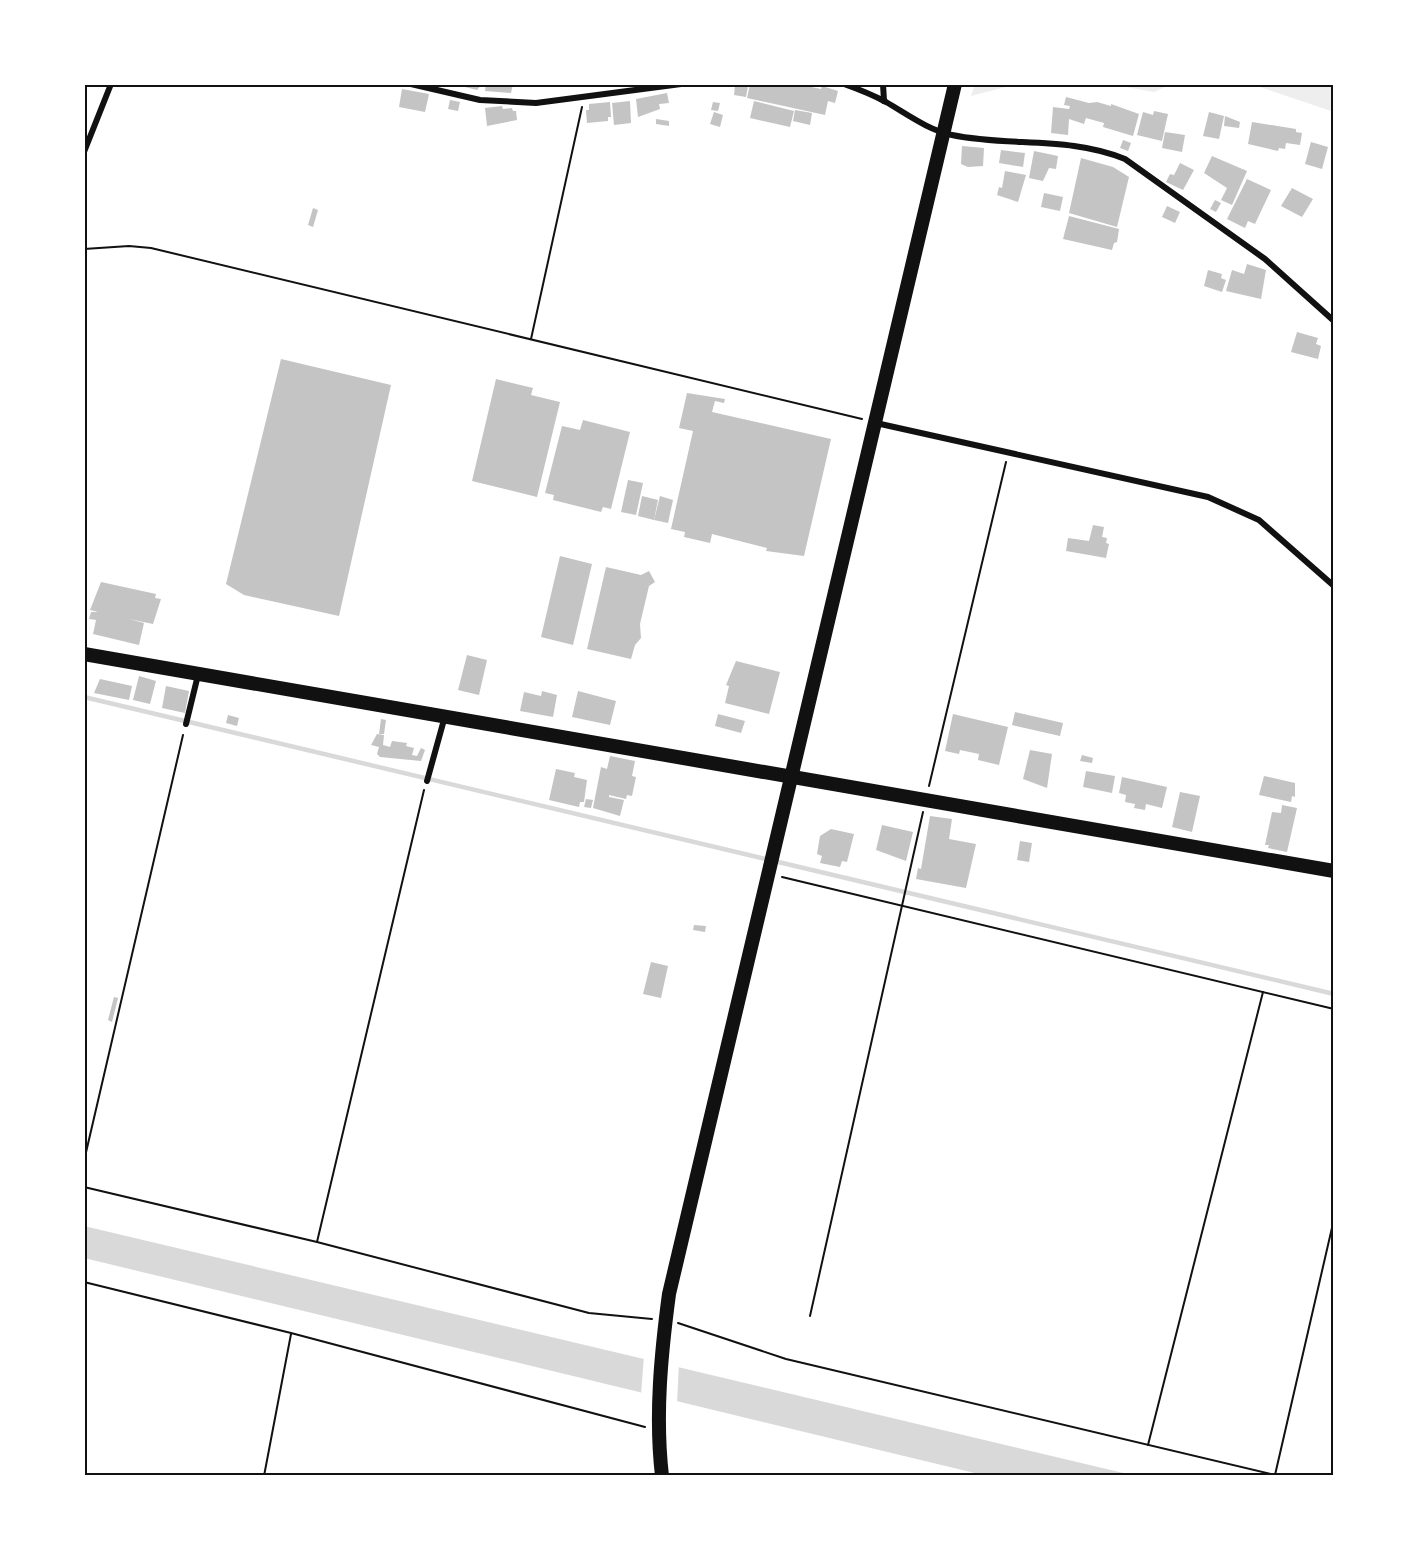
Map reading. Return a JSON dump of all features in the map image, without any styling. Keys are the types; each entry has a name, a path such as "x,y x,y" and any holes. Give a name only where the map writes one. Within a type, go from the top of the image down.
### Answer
{"main road":[{"path":"662,1476 659,1425 665,1325 675,1264 956,84"},
{"path":"84,654 1334,871"}],"street":[{"path":"84,152 111,84"},
{"path":"411,84 480,100 536,103 681,84"},
{"path":"844,84 884,101 913,118 948,134 970,139 1059,143 1100,149 1125,159 1264,259 1334,321"},
{"path":"883,84 884,101"},
{"path":"876,423 1008,450 1208,497 1259,520 1334,586"},
{"path":"186,724 198,674"},
{"path":"428,777 445,715"}],"path":[{"path":"531,339 584,98"},
{"path":"84,249 129,246 151,248 876,423"},
{"path":"810,1316 926,800 1008,450"},
{"path":"84,1161 186,724"},
{"path":"317,1242 428,777"},
{"path":"771,864 903,907 1334,1009"},
{"path":"1148,1445 1263,992"},
{"path":"84,1187 317,1242 589,1313 665,1325 786,1359 1280,1476"},
{"path":"1275,1475 1334,1219"},
{"path":"84,1282 659,1425"},
{"path":"264,1476 291,1333"}],"shaded area":[{"path":"975,84 1017,84 971,96"},
{"path":"1110,84 1171,84 1154,92"},
{"path":"1251,84 1334,84 1334,112"},
{"path":"84,1226 1136,1476 987,1476 84,1258"}],"pier":[{"path":"644,1355 679,1363 677,1403 641,1395"}],"building":[{"path":"453,84 482,84 477,90"},
{"path":"486,84 513,84 511,93 485,91"},
{"path":"750,84 770,87 771,84 797,84 821,89 822,86 838,91 835,103 828,101 825,115 747,98"},
{"path":"735,85 748,86 746,97 734,95"},
{"path":"402,89 429,94 425,112 399,107"},
{"path":"667,93 669,103 659,104 660,109 638,117 636,99"},
{"path":"1066,97 1089,103 1097,102 1111,106 1111,104 1139,114 1133,136 1103,127 1104,123 1086,118 1084,124 1069,119 1068,135 1051,133 1053,107 1069,109 1070,106 1064,105"},
{"path":"450,100 460,102 458,111 448,109"},
{"path":"630,101 631,123 614,125 612,103"},
{"path":"754,101 794,111 790,127 750,118"},
{"path":"610,102 611,117 608,117 608,121 587,123 586,110 589,110 589,104"},
{"path":"713,102 720,103 718,111 711,110"},
{"path":"502,106 503,109 512,108 516,111 517,120 487,126 485,108"},
{"path":"795,110 812,113 810,125 793,121"},
{"path":"1154,111 1168,114 1162,141 1137,135 1143,112 1153,115"},
{"path":"714,112 723,115 720,127 710,124"},
{"path":"1209,112 1224,116 1219,139 1203,136"},
{"path":"1225,116 1240,122 1239,128 1224,126"},
{"path":"656,119 669,121 669,126 656,124"},
{"path":"1252,122 1296,129 1296,132 1302,133 1300,145 1286,143 1285,149 1279,148 1278,151 1248,144"},
{"path":"1165,132 1185,135 1182,152 1162,148"},
{"path":"1123,140 1131,143 1128,151 1120,148"},
{"path":"1311,142 1328,147 1322,169 1305,164"},
{"path":"962,146 984,148 983,166 968,167 961,164"},
{"path":"1001,150 1025,153 1023,167 999,163"},
{"path":"1034,151 1058,156 1056,169 1049,168 1043,181 1029,178"},
{"path":"1212,156 1247,171 1232,205 1221,200 1227,188 1204,173"},
{"path":"1081,158 1113,167 1129,177 1117,227 1069,213"},
{"path":"1180,163 1194,170 1183,190 1166,182 1170,174 1174,175"},
{"path":"1005,171 1026,175 1018,202 997,195 999,187 1002,188"},
{"path":"1247,179 1271,190 1255,224 1248,221 1245,228 1227,219"},
{"path":"1292,188 1313,199 1302,217 1281,206"},
{"path":"1044,193 1063,197 1060,211 1041,207"},
{"path":"1215,200 1221,203 1216,212 1210,209"},
{"path":"1167,206 1180,212 1175,223 1162,217"},
{"path":"313,208 318,210 313,227 308,225"},
{"path":"1069,216 1119,229 1117,242 1114,243 1112,250 1063,239"},
{"path":"1247,264 1266,270 1261,299 1226,291 1232,270 1244,274"},
{"path":"1208,270 1222,274 1221,278 1226,280 1222,292 1204,286"},
{"path":"1297,332 1318,338 1316,344 1321,346 1318,359 1291,352"},
{"path":"281,359 391,385 339,616 244,595 226,584"},
{"path":"496,379 533,388 531,395 560,402 537,497 472,481"},
{"path":"687,393 725,399 724,403 715,401 712,412 831,439 804,556 766,551 767,548 712,534 710,543 684,537 685,532 671,529 693,431 679,428"},
{"path":"583,420 630,432 611,509 603,507 601,512 553,500 554,495 545,493 562,426 580,430"},
{"path":"628,480 643,483 636,515 621,512"},
{"path":"642,496 658,500 654,520 638,516"},
{"path":"660,496 673,500 668,523 654,520"},
{"path":"1093,525 1104,527 1102,537 1107,538 1106,543 1109,544 1106,558 1066,551 1068,538 1089,541"},
{"path":"560,556 592,564 573,645 541,637"},
{"path":"606,567 641,575 649,571 655,582 649,586 640,624 641,638 635,645 631,659 587,649"},
{"path":"101,582 156,594 155,598 161,599 153,624 129,619 144,623 139,645 93,634 96,620 89,619 91,612 98,612 90,610"},
{"path":"467,655 487,660 479,695 458,690"},
{"path":"736,661 780,672 769,714 725,703 729,686 726,685"},
{"path":"139,676 156,681 150,704 133,700"},
{"path":"100,679 132,686 129,700 94,693"},
{"path":"166,686 189,691 185,713 162,708"},
{"path":"542,691 557,695 553,717 520,711 524,692 541,696"},
{"path":"578,691 616,701 610,725 572,717"},
{"path":"1015,712 1063,723 1060,736 1012,725"},
{"path":"718,714 745,721 741,733 715,726"},
{"path":"953,714 1008,727 999,765 978,760 979,754 960,750 959,754 945,751"},
{"path":"228,715 239,718 237,726 226,723"},
{"path":"381,719 386,720 384,734 379,734"},
{"path":"377,734 384,735 383,745 390,747 392,741 407,743 406,746 414,748 412,755 417,756 421,748 425,750 421,761 380,757 377,754 379,747 371,745"},
{"path":"1030,750 1052,754 1047,788 1023,779"},
{"path":"1082,755 1093,758 1092,763 1080,761"},
{"path":"610,756 635,761 632,776 636,777 632,796 627,795 626,799 609,795 609,797 624,800 620,816 593,808 601,767 607,769"},
{"path":"556,769 575,773 574,777 587,780 584,802 580,802 579,807 549,800"},
{"path":"1086,771 1115,776 1112,793 1083,787"},
{"path":"1264,776 1295,783 1295,797 1292,796 1291,802 1259,795"},
{"path":"1122,777 1167,787 1162,808 1146,804 1145,810 1134,808 1135,804 1125,802 1126,795 1119,793"},
{"path":"1180,792 1200,796 1192,832 1172,827"},
{"path":"586,799 593,800 591,808 584,807"},
{"path":"1282,805 1297,808 1287,852 1268,848 1269,845 1265,845 1272,812 1281,813"},
{"path":"930,816 952,819 949,839 976,844 966,888 916,879 918,868 921,869"},
{"path":"882,825 913,832 906,861 876,850"},
{"path":"831,829 854,834 847,862 842,861 840,867 820,863 822,856 817,854 820,836"},
{"path":"1020,841 1032,843 1029,862 1017,860"},
{"path":"694,925 706,926 705,932 693,930"},
{"path":"651,962 668,966 661,998 643,994"},
{"path":"114,997 118,998 112,1022 108,1020"}],"waterway":[{"path":"84,697 1334,994"}]}
